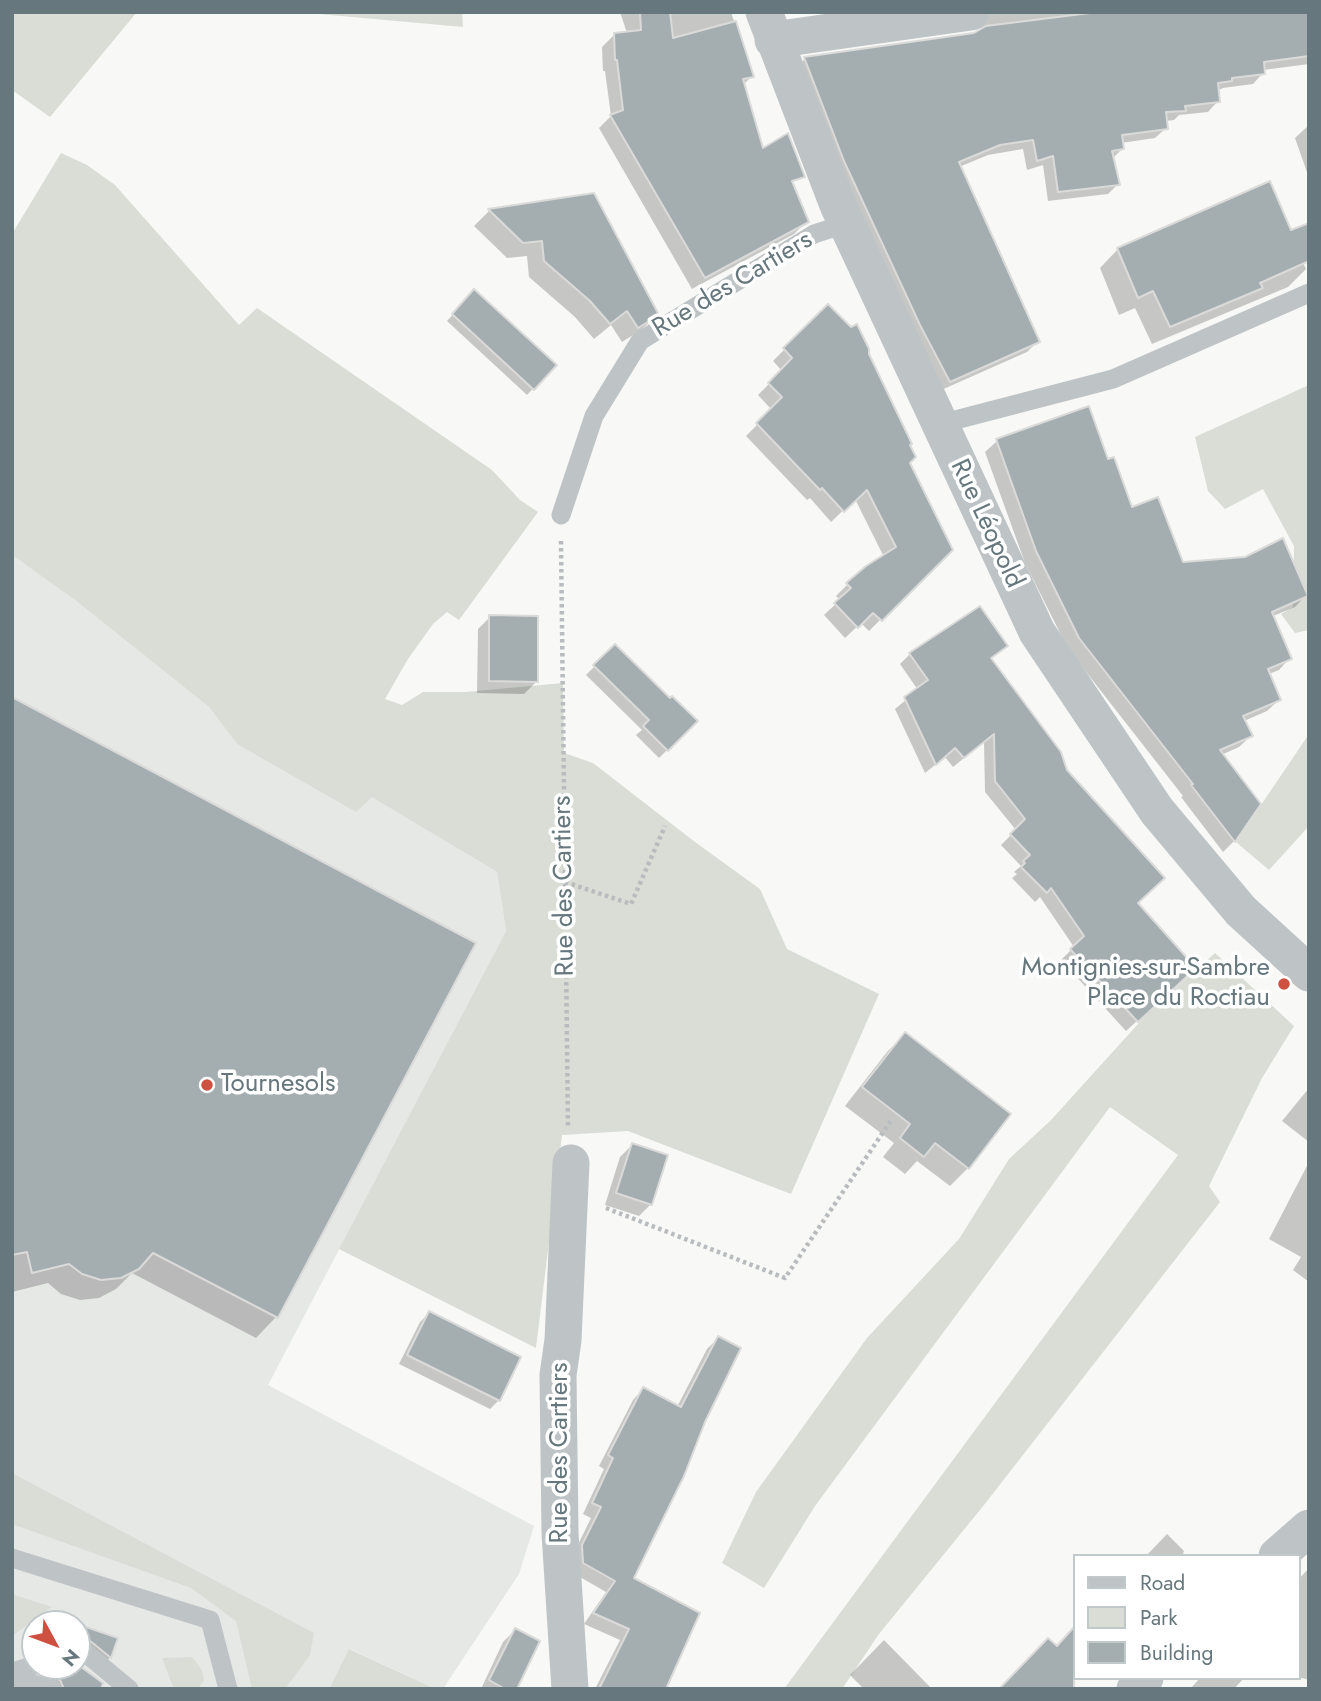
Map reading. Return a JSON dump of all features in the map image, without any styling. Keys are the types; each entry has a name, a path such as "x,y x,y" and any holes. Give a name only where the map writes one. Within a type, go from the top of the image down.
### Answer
{"street":[{"path":"769,26 971,12"},
{"name":"Rue Léopold","path":"769,26 838,205 1037,632 1157,811 1241,911 1309,973"},
{"name":"Rue des Cartiers","path":"570,1174 563,1340 558,1375 560,1533 570,1689"},
{"path":"1279,1554 1309,1528"}],"lane":[{"name":"Rue des Cartiers","path":"561,515 594,416 640,341 814,234 848,223"},
{"path":"940,424 1113,379 1309,293"},
{"path":"12,1558 210,1620 228,1689"},
{"path":"91,1657 129,1689"},
{"path":"12,1679 52,1689"}],"path":[{"name":"Rue des Cartiers","path":"561,515 570,1174"},
{"path":"565,882 631,904 665,826"},
{"path":"570,1174 614,1213 785,1278 892,1119"}],"shaded area":[{"path":"12,555 76,601 209,707 237,744 372,796 497,872 506,931 268,1385 534,1526 519,1574 443,1689 436,1689 350,1649 329,1689 12,1689"}],"green space":[{"path":"12,12 137,12 50,117 12,90"},
{"path":"297,12 462,12 463,27"},
{"path":"61,153 87,165 115,185 239,325 257,308 492,470 520,500 538,512 459,620 447,612 433,624 408,659 385,699 402,705 423,692 465,692 563,683 564,753 593,763 760,889 787,949 879,994 791,1194 628,1131 562,1135 536,1348 339,1249 506,931 497,872 372,797 356,812 237,744 209,707 76,601 12,555 12,234"},
{"path":"1309,385 1309,630 1295,633 1281,614 1293,607 1294,546 1263,489 1225,509 1208,491 1195,437"},
{"path":"1309,734 1309,826 1269,870 1236,842"},
{"path":"1215,953 1294,1026 1262,1078 1209,1186 1220,1202 984,1505 879,1634 842,1689 784,1689 1178,1155 1110,1107 815,1506 764,1588 722,1563 756,1492 867,1338 959,1239 1009,1159 1051,1120 1148,1013"},
{"path":"12,1473 314,1633 310,1655 285,1689 252,1689 236,1621 191,1588 12,1524"},
{"path":"12,1594 52,1607 48,1610 21,1610 21,1629 12,1636"},
{"path":"349,1649 436,1689 329,1689"},
{"path":"192,1657 202,1670 204,1680 198,1689 174,1689 162,1658"}],"building":[{"path":"640,12 670,12 673,38 736,21 754,77 743,79 763,148 788,133 805,177 792,181 809,222 705,278 610,115 623,110 615,60 614,33 641,30"},
{"path":"1098,12 1309,12 1309,56 1264,62 1265,74 1232,78 1232,81 1218,83 1220,102 1185,106 1186,111 1166,112 1168,129 1122,135 1124,149 1112,151 1120,185 1058,192 1053,156 1037,161 1033,140 1000,145 959,162 1040,342 950,382 920,325 844,161 804,57 974,33 986,26"},
{"path":"1270,181 1291,230 1309,223 1309,261 1260,283 1263,288 1170,327 1153,291 1138,298 1117,248"},
{"path":"594,193 659,315 638,328 627,311 610,324 590,301 544,261 542,241 523,243 488,209"},
{"path":"474,289 557,365 534,390 452,314"},
{"path":"828,304 851,327 857,324 912,444 910,445 916,457 910,463 953,550 882,621 873,613 858,628 834,603 851,588 846,583 866,566 896,547 867,490 844,512 756,423 782,397 768,383 792,358 783,348"},
{"path":"1089,406 1108,459 1114,457 1132,507 1158,497 1183,562 1245,557 1283,538 1308,596 1272,612 1292,659 1268,669 1281,700 1243,716 1253,736 1220,750 1261,804 1235,842 1079,638 1036,551 996,439"},
{"path":"980,606 1008,646 991,658 1061,752 1067,770 1165,878 1138,903 1196,968 1138,1022 1070,949 1084,936 1051,888 1047,893 1021,867 1030,855 1010,834 1025,819 995,781 994,734 964,758 955,748 936,765 904,697 928,680 909,653"},
{"path":"489,615 538,616 538,682 489,681"},
{"path":"615,644 670,698 672,696 698,721 668,751 643,726 649,720 593,665"},
{"name":"Tournesols","path":"12,697 476,943 278,1318 153,1253 139,1269 121,1278 101,1280 82,1274 69,1264 32,1273 27,1252 12,1255"},
{"path":"905,1032 1011,1114 969,1169 935,1143 924,1157 900,1138 910,1124 862,1087"},
{"path":"632,1143 668,1155 652,1205 616,1193"},
{"path":"429,1311 521,1357 500,1401 407,1355"},
{"path":"718,1336 741,1348 705,1422 684,1476 634,1578 700,1613 666,1689 599,1689 629,1629 593,1613 615,1581 583,1563 582,1545 601,1507 592,1503 613,1458 608,1455 643,1387 681,1407"},
{"path":"515,1628 540,1641 517,1689 505,1689 489,1680"},
{"path":"91,1629 118,1638 111,1658 91,1642"},
{"path":"1072,1629 1074,1689 999,1689 1048,1638 1057,1646"},
{"path":"91,1674 103,1683 101,1689 64,1689 60,1680 91,1680"}],"place":[{"name":"Montignies-sur-Sambre Place du Roctiau","path":"1284,984"},
{"name":"Tournesols","path":"207,1085"}]}
